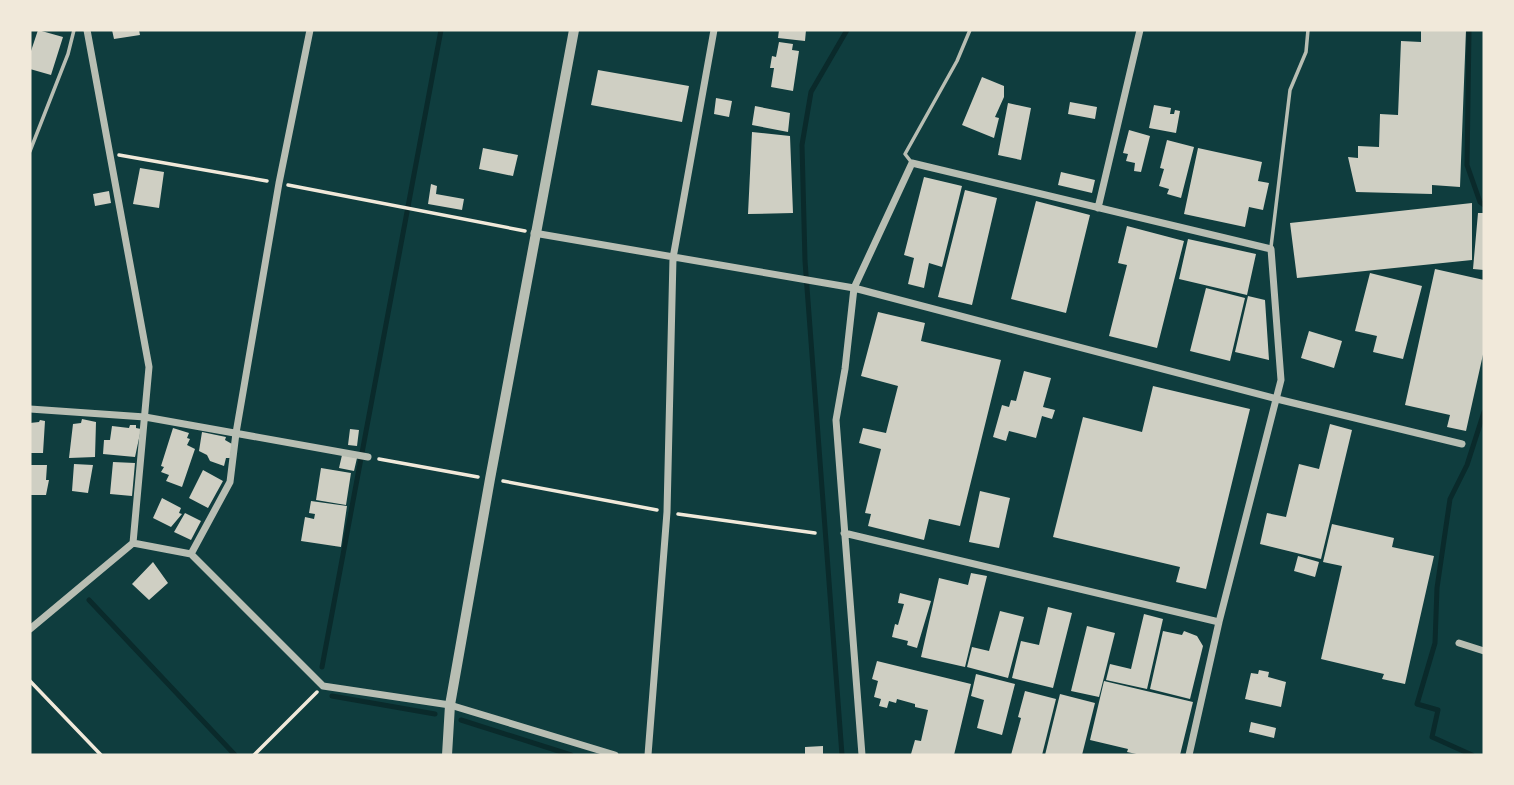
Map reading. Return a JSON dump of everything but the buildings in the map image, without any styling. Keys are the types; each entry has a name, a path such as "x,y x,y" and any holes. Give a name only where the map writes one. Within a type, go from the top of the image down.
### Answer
{"street":[{"path":"30,629 133,543 145,417 149,367 87,30"},
{"path":"191,554 230,482 279,183 310,30"},
{"path":"447,755 450,705 489,479 574,30"},
{"path":"648,755 667,512 673,258 715,30"},
{"path":"1098,208 1140,30"},
{"path":"862,755 836,420 854,288 912,163 1271,249 1281,380 1219,622 1189,755"},
{"path":"534,233 854,288 1277,399 1462,444"},
{"path":"30,409 145,417 368,457"},
{"path":"844,533 1219,622"},
{"path":"133,543 191,554 323,686 450,705 615,755"},
{"path":"1459,643 1484,651"}],"lane":[{"path":"30,151 68,54 74,30"},
{"path":"912,163 905,154 957,61 970,30"},
{"path":"1271,249 1290,90 1306,52 1308,30"}],"path":[{"path":"110,153 414,208 534,233"},
{"path":"368,457 667,512 815,533"},
{"path":"30,681 101,755"},
{"path":"254,755 323,686"}],"waterway":[{"path":"322,667 441,30"},
{"path":"842,755 805,261 802,145 811,92 847,30"},
{"path":"1469,30 1467,165 1480,202 1484,205"},
{"path":"1472,755 1432,737 1438,710 1417,704 1435,643 1437,588 1450,499 1467,465 1484,412"},
{"path":"89,600 235,755"},
{"path":"332,696 435,714"},
{"path":"461,720 571,755"}]}
